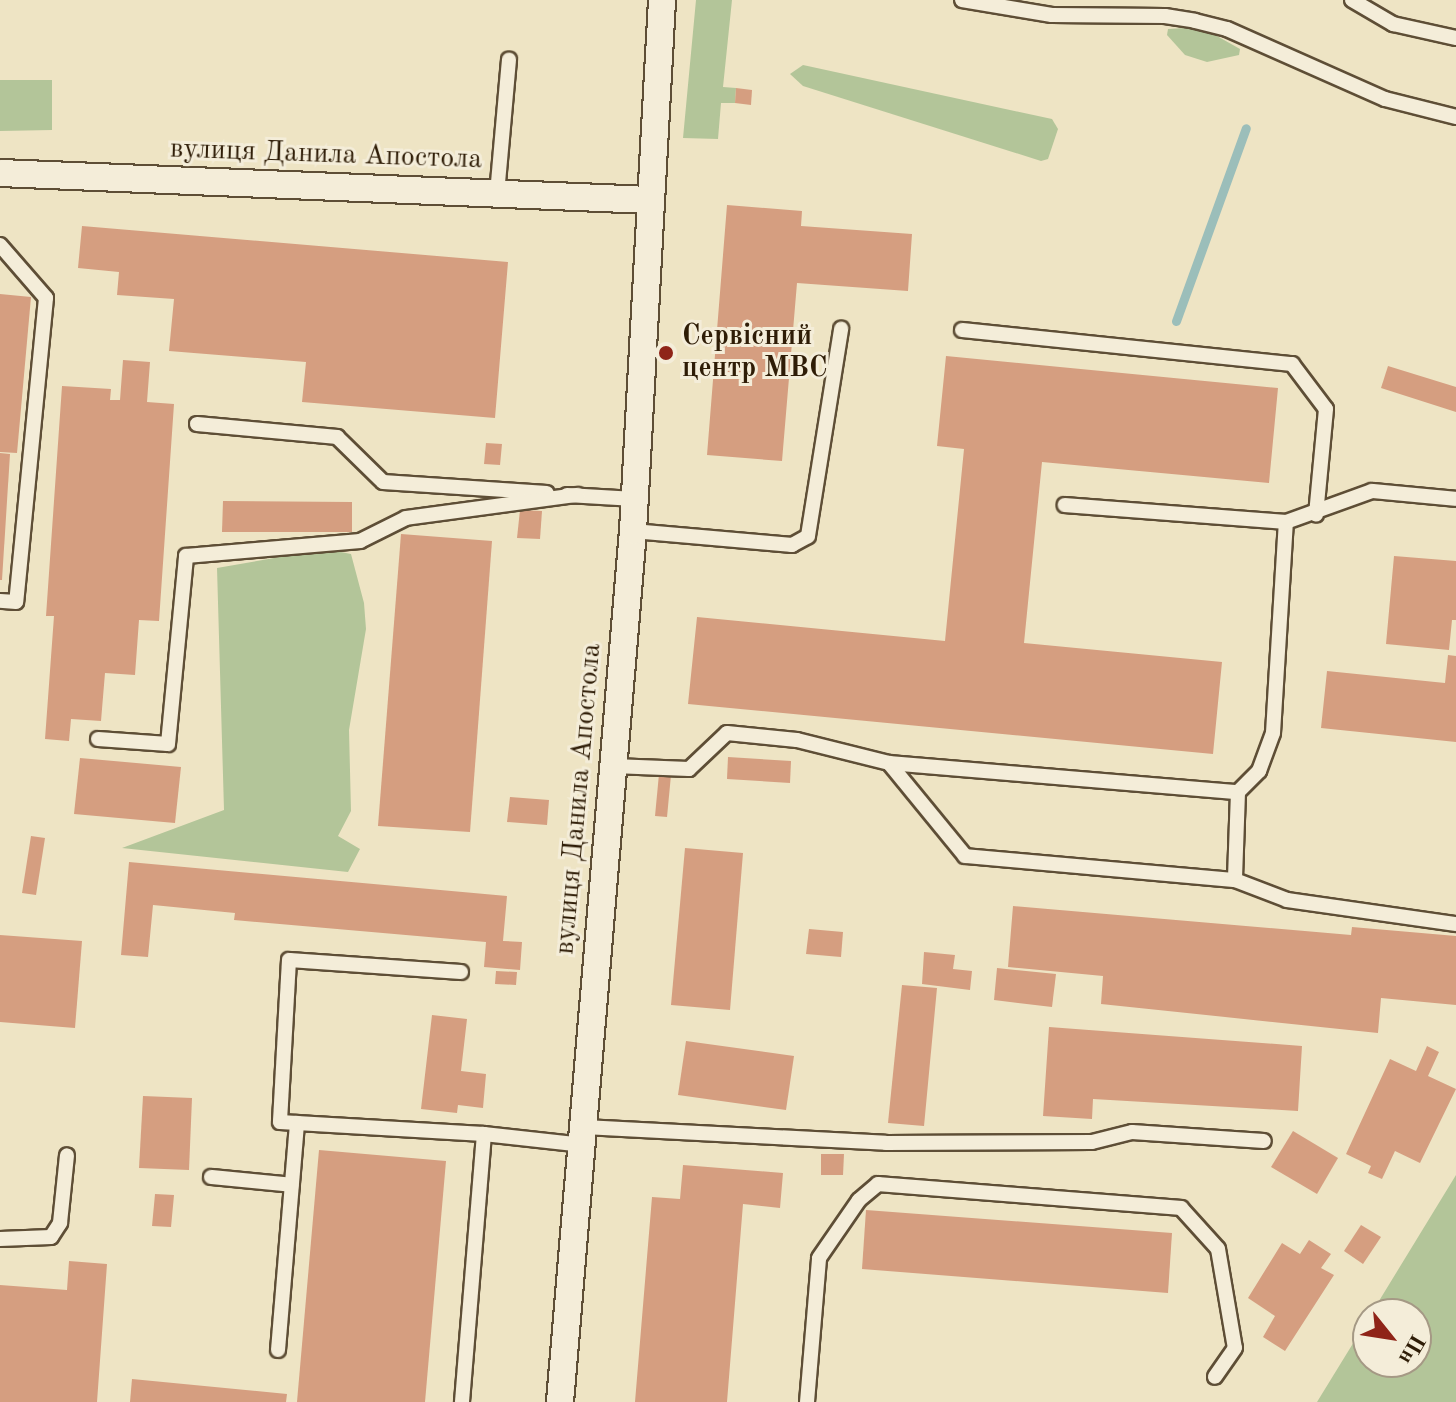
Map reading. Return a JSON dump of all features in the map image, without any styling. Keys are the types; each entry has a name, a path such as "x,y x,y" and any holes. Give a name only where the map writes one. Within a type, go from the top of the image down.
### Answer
{"street":[{"name":"вулиця Данила Апостола","path":"560,1402 633,531 662,0"},
{"name":"вулиця Данила Апостола","path":"0,173 649,200"}],"lane":[{"path":"962,0 997,3 1052,15 1165,16 1195,21 1227,29 1385,99 1456,117"},
{"path":"1352,0 1393,24 1456,38"},
{"path":"497,194 509,60"},
{"path":"0,245 46,298 16,602 0,601"},
{"path":"633,531 792,545 808,536 841,329"},
{"path":"962,330 1292,364 1326,409 1316,515"},
{"path":"197,424 337,437 383,482 635,499"},
{"path":"1065,505 1286,522 1316,515 1372,491 1456,499"},
{"path":"98,739 168,744 186,556 360,541 406,518 577,495"},
{"path":"1235,880 1238,792 1259,771 1273,733 1286,522"},
{"path":"613,766 689,769 727,733 797,740 889,763 1238,792"},
{"path":"889,763 965,856 1235,880 1287,900 1456,924"},
{"path":"461,972 289,960 280,1122 484,1134 886,1143 1092,1142 1132,1132 1264,1141"},
{"path":"278,1350 297,1123"},
{"path":"462,1402 484,1134"},
{"path":"0,1239 51,1237 60,1223 67,1155"},
{"path":"211,1177 292,1185"},
{"path":"807,1402 819,1258 859,1200 878,1184 1181,1208 1218,1249 1235,1348 1215,1377"}],"green space":[{"path":"696,0 732,0 723,87 736,88 735,103 721,103 718,139 683,138"},
{"path":"1201,27 1240,49 1239,55 1207,62 1185,55 1167,35 1168,29"},
{"path":"803,65 1052,119 1058,129 1048,159 1041,161 803,86 790,74"},
{"path":"0,80 52,80 52,130 0,131"},
{"path":"326,549 351,554 364,603 366,629 349,730 351,811 338,836 360,849 348,872 122,848 224,810 217,568"},
{"path":"1456,1175 1456,1402 1317,1402 1352,1345 1352,1378 1432,1378 1432,1298 1381,1298"}],"building":[{"path":"736,88 752,90 751,105 735,103"},
{"path":"727,205 802,211 801,226 912,234 908,291 797,283 782,461 707,455"},
{"path":"82,226 508,262 495,418 302,402 306,362 169,351 174,299 117,295 119,272 78,268"},
{"path":"0,294 31,297 17,453 0,452"},
{"path":"946,356 1278,388 1269,483 1042,462 1024,643 1222,662 1213,754 688,704 697,617 945,641 964,449 937,446"},
{"path":"123,360 150,362 147,402 174,404 159,621 139,620 135,675 105,673 101,721 71,719 69,741 45,739 54,616 46,616 62,386 111,389 110,400 120,400"},
{"path":"1388,366 1456,387 1456,412 1381,388"},
{"path":"486,443 502,444 500,465 484,464"},
{"path":"0,453 10,454 2,580 0,580"},
{"path":"223,501 352,502 352,532 222,532"},
{"path":"520,510 542,511 540,539 517,538"},
{"path":"401,534 492,541 470,832 378,826"},
{"path":"1394,556 1456,561 1456,620 1452,620 1449,650 1386,644"},
{"path":"1448,655 1456,656 1456,742 1321,728 1327,671 1445,683"},
{"path":"728,757 791,761 790,783 727,779"},
{"path":"80,758 181,767 175,823 74,814"},
{"path":"659,774 671,775 667,817 655,816"},
{"path":"510,797 549,800 547,825 507,822"},
{"path":"31,836 45,838 36,895 22,893"},
{"path":"685,848 743,853 730,1010 671,1005"},
{"path":"129,862 507,896 503,941 522,942 520,970 484,967 486,942 234,920 235,913 153,905 148,957 121,955"},
{"path":"1013,906 1351,935 1352,927 1456,936 1456,1005 1381,998 1378,1033 1101,1004 1103,976 1008,967"},
{"path":"809,929 843,932 841,957 806,954"},
{"path":"0,935 82,941 75,1028 0,1022"},
{"path":"924,952 955,955 953,969 972,971 970,990 922,984"},
{"path":"997,968 1056,974 1052,1007 994,1000"},
{"path":"496,971 517,972 516,985 495,984"},
{"path":"902,985 937,988 924,1126 888,1123"},
{"path":"432,1015 467,1019 461,1071 486,1074 483,1108 458,1105 457,1113 421,1109"},
{"path":"1049,1027 1302,1046 1298,1111 1093,1099 1092,1119 1043,1116"},
{"path":"686,1041 794,1056 786,1110 678,1095"},
{"path":"1427,1046 1439,1052 1428,1076 1456,1089 1420,1163 1395,1151 1382,1179 1368,1173 1371,1166 1346,1154 1390,1059 1416,1071"},
{"path":"143,1096 192,1098 189,1170 139,1168"},
{"path":"1293,1131 1338,1158 1317,1194 1271,1167"},
{"path":"319,1150 446,1161 425,1402 297,1402"},
{"path":"821,1154 844,1154 843,1175 821,1175"},
{"path":"683,1165 783,1173 780,1208 743,1204 727,1402 635,1402 652,1197 680,1199"},
{"path":"155,1194 174,1195 171,1227 152,1226"},
{"path":"866,1210 1172,1233 1168,1293 862,1269"},
{"path":"1361,1225 1381,1237 1363,1264 1344,1251"},
{"path":"1309,1240 1331,1254 1321,1268 1334,1275 1285,1351 1263,1337 1275,1316 1248,1298 1282,1243 1300,1254"},
{"path":"69,1261 107,1264 97,1402 0,1402 0,1285 67,1290"},
{"path":"132,1379 287,1394 286,1402 130,1402"}],"waterway":[{"path":"1176,321 1246,128"}],"place":[{"name":"Сервісний центр МВС","path":"666,353"}]}
